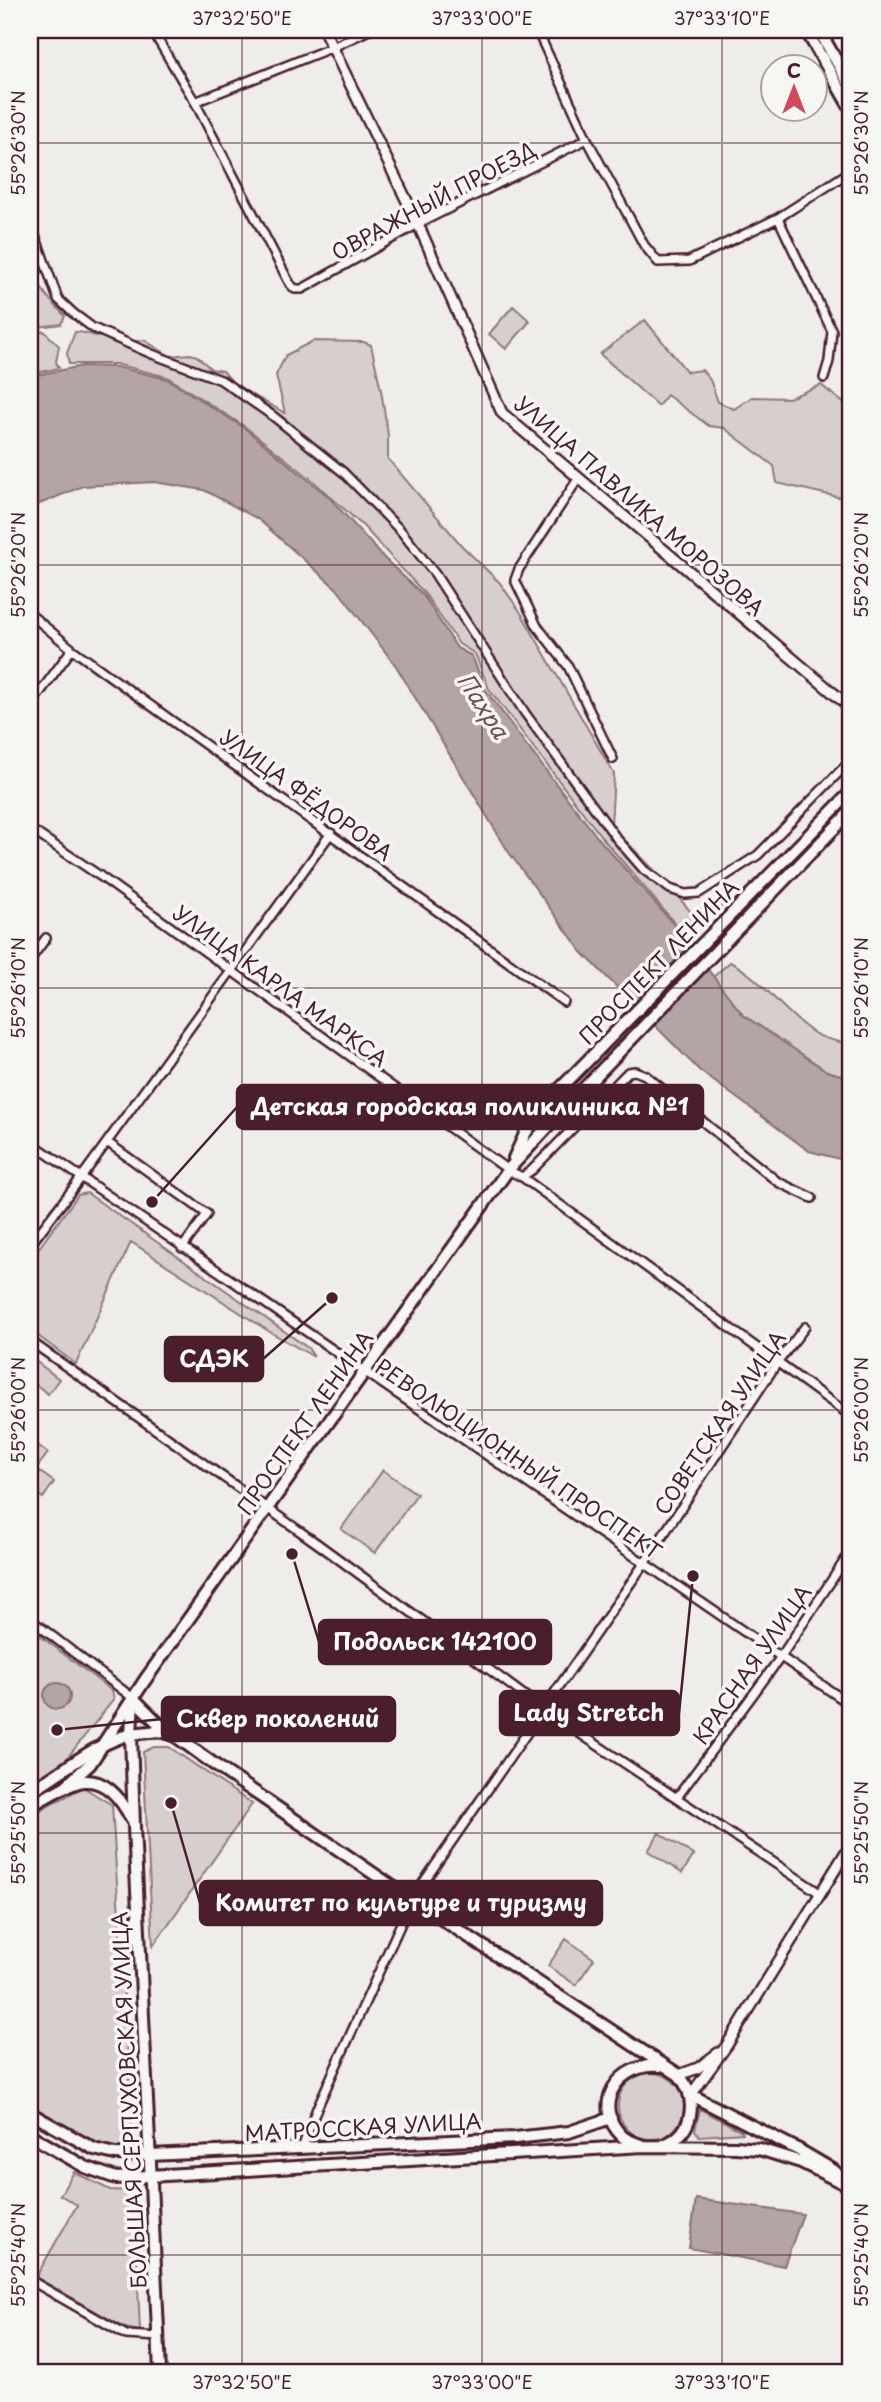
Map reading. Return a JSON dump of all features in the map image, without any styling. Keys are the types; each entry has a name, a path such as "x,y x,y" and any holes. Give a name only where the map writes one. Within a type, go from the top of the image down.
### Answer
{"main road":[{"path":"806,30 851,109"},
{"path":"819,30 851,87"},
{"name":"ПРОСПЕКТ ЛЕНИНА","path":"508,1170 526,1132 551,1098 851,792"},
{"name":"ПРОСПЕКТ ЛЕНИНА","path":"30,1806 66,1786 90,1764 133,1698 266,1509 508,1170 851,811"},
{"path":"133,1698 173,1735 412,1899 678,2075 691,2095 692,2107 685,2128 678,2137 658,2146"},
{"name":"БОЛЬШАЯ СЕРПУХОВСКАЯ УЛИЦА","path":"133,1698 131,1734 134,1825 160,2372"},
{"path":"30,1791 59,1775 102,1744 131,1734 159,1731 173,1735"},
{"path":"66,1786 86,1781 114,1793 122,1800 134,1825"},
{"path":"662,2066 645,2065 628,2071 615,2083 609,2100 611,2118 623,2137 643,2146 759,2149 801,2162 851,2186"},
{"path":"691,2095 799,2150 833,2170 851,2186"},
{"name":"МАТРОССКАЯ УЛИЦА","path":"30,2113 94,2149 115,2154 150,2155 526,2137 580,2130 611,2118"},
{"name":"МАТРОССКАЯ УЛИЦА","path":"30,2135 85,2167 116,2178 643,2146"}],"street":[{"path":"152,30 195,102 369,30"},
{"name":"УЛИЦА ПАВЛИКА МОРОЗОВА","path":"324,30 418,224 502,413 851,708"},
{"path":"537,30 587,139 643,245 658,262 689,261 778,218 851,171"},
{"name":"ОВРАЖНЫЙ ПРОЕЗД","path":"195,102 295,289 302,289 418,224 587,139"},
{"path":"778,218 832,331 824,378"},
{"path":"36,238 58,299 73,313 93,328 220,380 273,416 343,472 401,531 435,574 525,713 617,839 644,870 670,889 685,894 699,892 758,855 851,760"},
{"path":"578,479 519,569 515,580 537,626 568,666 613,760"},
{"name":"УЛИЦА ФЁДОРОВА","path":"30,614 72,649 564,1002"},
{"path":"30,706 72,649"},
{"name":"УЛИЦА КАРЛА МАРКСА","path":"30,829 100,876 508,1170 522,1177 851,1416"},
{"path":"30,1245 331,833"},
{"path":"30,960 46,937"},
{"path":"522,1177 628,1072 635,1071 645,1075 778,1182 812,1198"},
{"name":"РЕВОЛЮЦИОННЫЙ ПРОСПЕКТ","path":"30,1142 851,1705"},
{"path":"107,1142 207,1214 183,1248"},
{"name":"СОВЕТСКАЯ УЛИЦА","path":"302,2148 317,2108 412,1899 644,1565 777,1363 805,1327"},
{"path":"30,1341 318,1544 543,1709 821,1894"},
{"name":"КРАСНАЯ УЛИЦА","path":"678,1797 780,1658 851,1551"},
{"path":"30,1619 133,1698"},
{"path":"691,2095 725,2048 851,1844"},
{"path":"678,2075 698,2068 725,2048"},
{"path":"30,2280 126,2335 159,2337"}],"shaded area":[{"path":"30,249 40,286 65,316 61,324 30,328"},
{"path":"513,306 530,321 506,349 489,334"},
{"path":"645,320 687,372 702,370 710,380 718,402 734,409 752,397 789,398 821,385 851,409 851,500 777,483 774,466 724,428 709,426 667,395 658,406 600,354"},
{"path":"44,331 59,346 56,362 59,368 32,374 30,332"},
{"path":"75,332 100,337 115,335 131,342 144,340 170,356 197,356 211,369 223,371 235,385 285,413 276,375 286,355 313,341 364,342 371,345 388,435 388,459 462,546 500,583 521,613 614,774 611,826 691,912 692,923 678,927 604,840 489,689 475,654 459,644 425,594 364,527 311,479 244,426 167,377 116,364 69,364 67,353"},
{"path":"730,962 752,977 814,1033 851,1045 851,1078 828,1072 743,1015 713,977"},
{"path":"87,1193 308,1348 314,1357 270,1332 131,1242 76,1364 30,1330 30,1260 78,1195"},
{"path":"30,1357 59,1379 48,1394 30,1380"},
{"path":"30,1439 48,1453 36,1469 54,1482 43,1498 30,1491"},
{"path":"383,1470 417,1494 375,1553 341,1529"},
{"path":"30,1628 112,1691 114,1699 59,1768 30,1784"},
{"path":"154,1747 169,1747 252,1804 153,1946 143,1752"},
{"path":"83,1787 112,1805 133,2139 118,2151 84,2140 30,2108 30,1816"},
{"path":"659,1833 694,1855 682,1873 648,1851"},
{"path":"566,1939 594,1959 576,1985 548,1966"},
{"path":"657,2073 675,2082 682,2093 682,2119 675,2130 664,2137 645,2139 627,2130 620,2119 618,2100 627,2082 638,2075"},
{"path":"700,2109 743,2133 699,2136 695,2130"},
{"path":"74,2172 110,2190 129,2191 134,2195 140,2331 125,2328 36,2277 77,2205 60,2195"}],"water":[{"name":"Пахра","path":"82,366 117,367 167,379 243,427 328,496 385,559 424,596 457,648 472,656 486,690 524,742 598,838 669,919 743,1015 827,1071 851,1078 851,1162 809,1151 700,1071 582,952 508,851 396,666 337,589 258,519 204,490 154,482 83,486 30,508 30,374 32,376"},
{"path":"57,1683 66,1687 70,1696 66,1705 57,1709 48,1705 44,1696 48,1687"},
{"path":"696,2199 803,2214 784,2266 689,2248"}],"place":[{"name":"Детская городская поликлиника №1","path":"152,1202"},
{"name":"СДЭК","path":"332,1298"},
{"name":"Подольск 142100","path":"292,1554"},
{"name":"Lady Stretch","path":"693,1576"},
{"name":"Сквер поколений","path":"57,1730"},
{"name":"Комитет по культуре и туризму","path":"171,1803"}]}
